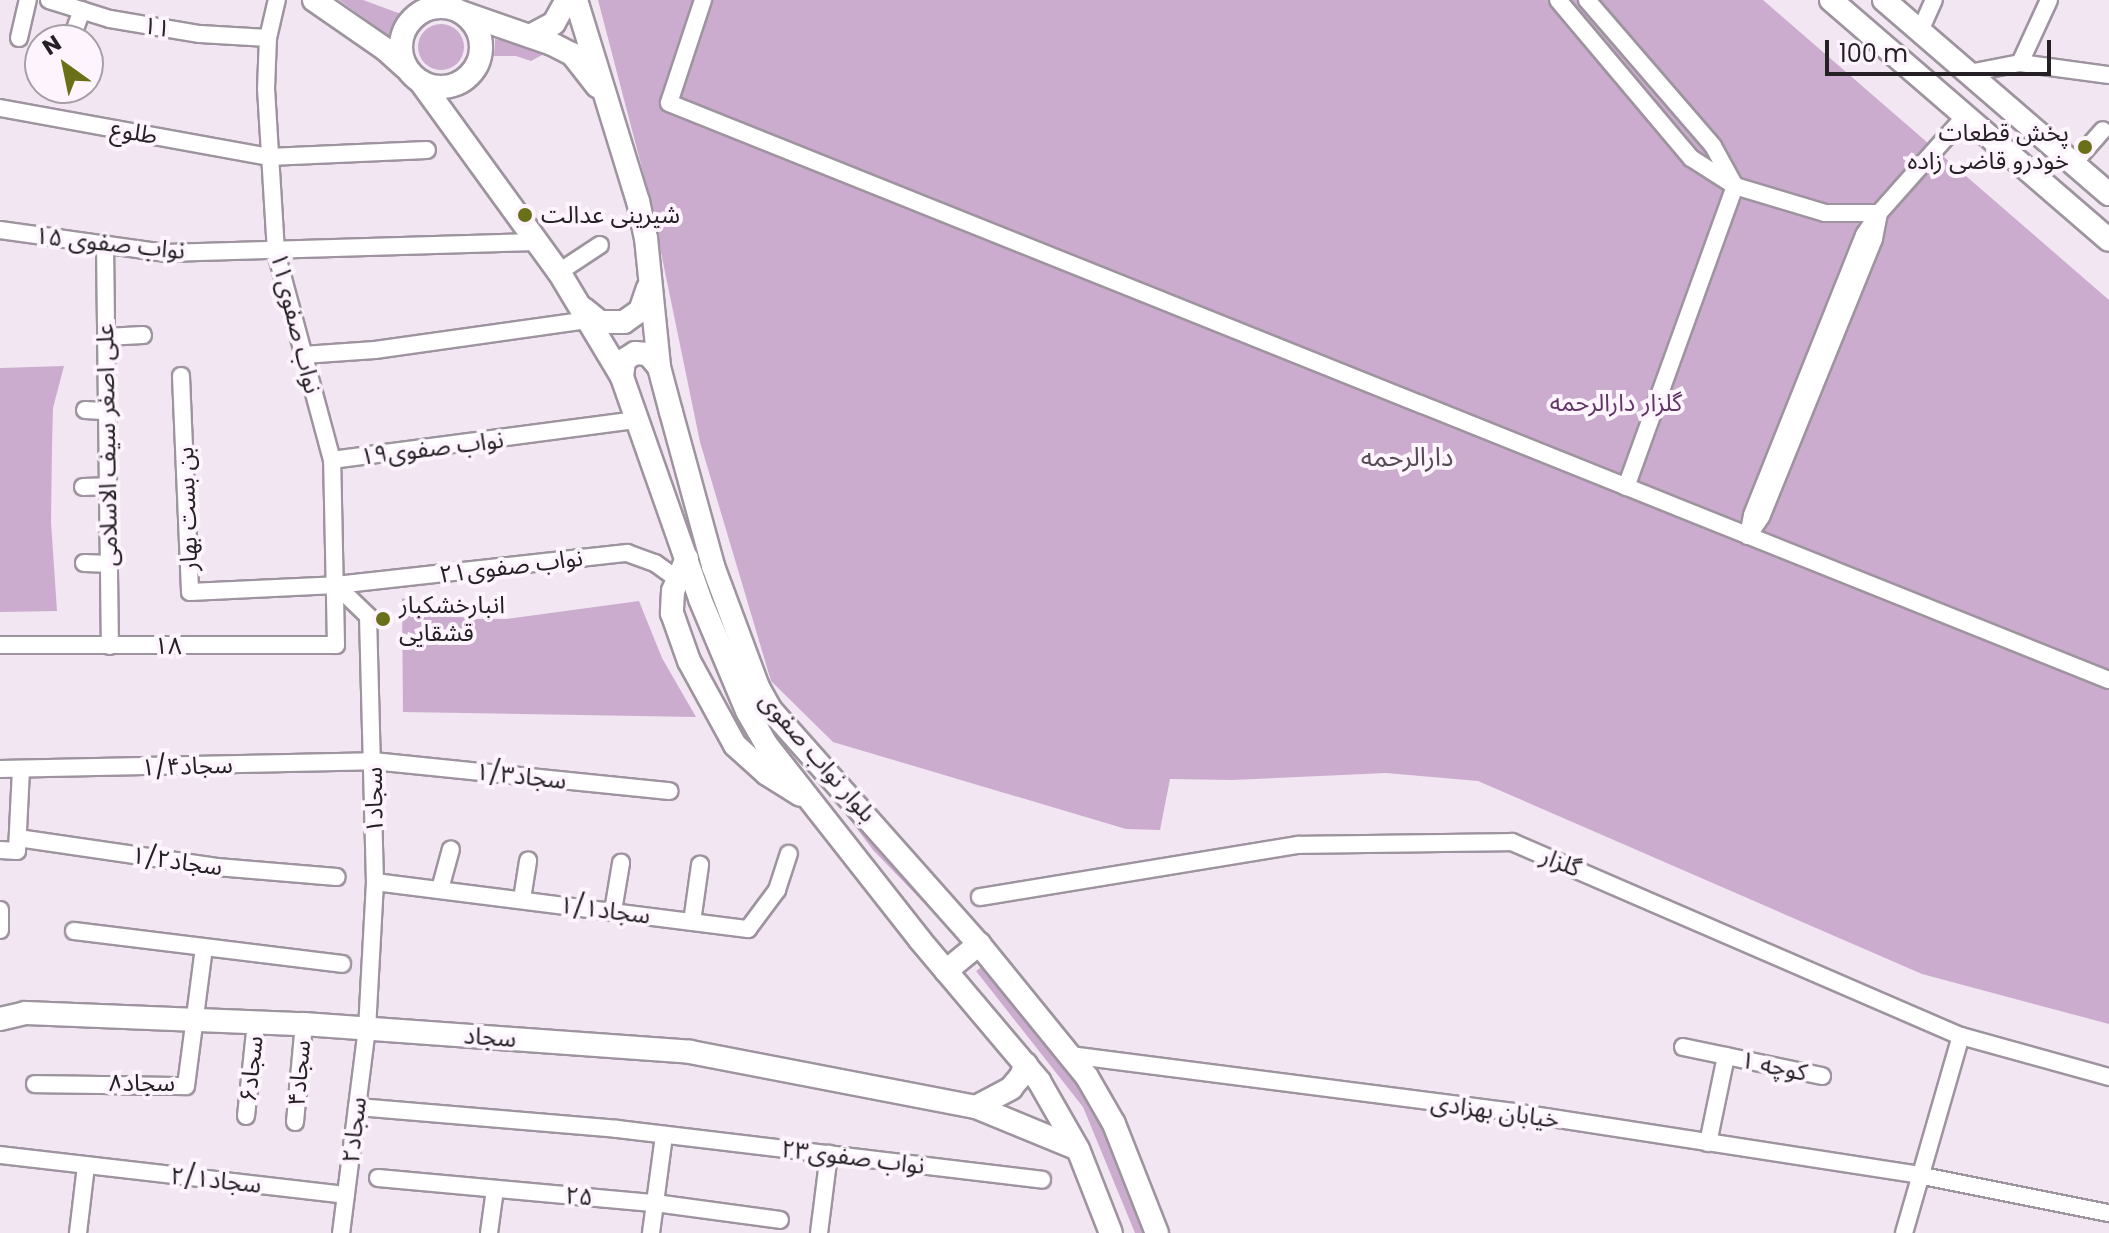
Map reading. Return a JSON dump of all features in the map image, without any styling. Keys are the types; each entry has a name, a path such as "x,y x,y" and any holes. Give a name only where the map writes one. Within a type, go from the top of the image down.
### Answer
{"main road":[{"path":"314,0 385,49 414,76 431,86 456,84 475,68 480,57 478,32 465,6"},
{"path":"409,0 438,7 465,6 572,54 589,73 613,115"},
{"path":"530,36 554,23 567,0"},
{"path":"576,0 613,115"},
{"path":"1831,0 2109,240"},
{"path":"1884,0 2109,194"},
{"path":"414,76 401,48 403,36 416,16 438,7"},
{"name":"بلوار نواب صفوی","path":"414,76 559,272 622,377 726,666 766,744 946,971 1026,1064 1054,1103 1078,1149 1111,1233"},
{"name":"بلوار نواب صفوی","path":"613,115 646,238 659,367 713,566 758,687 770,709 979,944 1070,1055 1114,1124 1157,1233"},
{"path":"585,313 607,324 624,322 640,311 647,295 646,238"},
{"path":"622,377 624,360 635,353 648,354 659,367"},
{"path":"687,558 678,580 672,613 689,661 735,745 767,774 813,803"},
{"path":"946,971 979,944"},
{"name":"سجاد","path":"0,1019 25,1013 304,1024 690,1052 976,1107 1078,1149"},
{"path":"976,1107 1011,1088 1026,1064"}],"street":[{"path":"19,38 28,0"},
{"name":"۱۱","path":"49,0 110,19 200,34 268,38"},
{"name":"۱۱نواب صفوی","path":"277,0 268,38 269,157 276,252 332,460 336,645"},
{"path":"703,0 669,103 2109,680"},
{"path":"1558,0 1691,158 1735,186 1825,213 1879,213"},
{"path":"1587,0 1713,146 1735,186 1626,487"},
{"path":"1920,31 1934,0"},
{"path":"2020,63 2049,0"},
{"path":"77,24 82,10"},
{"path":"1969,73 2020,63 2109,75"},
{"name":"طلوع","path":"0,108 269,157 427,150"},
{"path":"1748,536 1752,515 1858,249 1879,213 1965,116"},
{"path":"2073,164 2103,130"},
{"name":"نواب صفوی ۱۵","path":"0,230 166,253 537,242"},
{"name":"علی اصغر سیف الاسلامی","path":"105,244 110,646"},
{"path":"559,272 600,245"},
{"path":"303,355 477,336 585,313"},
{"path":"106,337 143,335"},
{"name":"بن بست بهار","path":"181,376 190,592 336,585"},
{"path":"85,410 107,411"},
{"name":"۱۹نواب صفوی","path":"332,460 636,420"},
{"path":"83,487 108,486"},
{"name":"۲۱نواب صفوی","path":"336,585 627,553 655,563 678,580"},
{"path":"84,563 109,564"},
{"name":"۱سجاد","path":"336,585 368,616 375,882 367,1028"},
{"name":"۱۸","path":"0,645 336,645"},
{"name":"۱/۴سجاد","path":"0,769 373,761"},
{"name":"۱/۳سجاد","path":"373,761 669,791"},
{"path":"11,846 21,770"},
{"name":"گلزار","path":"980,897 1298,845 1512,842 1961,1036 2109,1077"},
{"name":"۱/۲سجاد","path":"11,846 337,877"},
{"path":"440,889 451,849"},
{"name":"۱/۱سجاد","path":"375,882 748,929 777,890 789,854"},
{"path":"522,899 528,860"},
{"path":"613,911 621,863"},
{"path":"692,922 700,865"},
{"path":"0,910 0,930"},
{"path":"74,931 342,964"},
{"path":"195,1020 204,947"},
{"name":"۸سجاد","path":"35,1084 186,1086 195,1020"},
{"name":"۶سجاد","path":"246,1116 256,1022"},
{"name":"۴سجاد","path":"295,1122 304,1024"},
{"name":"۲سجاد","path":"341,1233 367,1028"},
{"path":"1904,1233 1918,1175 1961,1036"},
{"name":"کوچه ۱","path":"1683,1047 1822,1076"},
{"name":"خیابان بهزادی","path":"1070,1055 1513,1112 1918,1175 2109,1213"},
{"name":"کوچه ۱","path":"1708,1143 1726,1056"},
{"name":"۲۳نواب صفوی","path":"357,1107 664,1135 1042,1180"},
{"path":"651,1233 664,1135"},
{"path":"819,1233 829,1154"},
{"name":"۲/۱سجاد","path":"0,1155 346,1195"},
{"path":"78,1233 86,1166"},
{"name":"۲۵","path":"378,1178 655,1203 780,1220"},
{"path":"489,1233 495,1189"}],"green space":[{"path":"339,0 363,0 401,14 391,37"},
{"name":"گلزار دارالرحمه","path":"598,0 1763,0 2109,300 2109,1024 1922,974 1478,781 1386,773 1232,780 1170,779 1160,830 1126,829 833,742 771,681 700,442 650,199"},
{"path":"441,24 458,30 464,47 458,64 441,70 424,64 418,47 424,30"},
{"path":"495,39 540,48 544,54 531,61 516,56 494,56"},
{"path":"64,366 53,408 51,522 57,611 0,612 0,368"},
{"path":"402,598 439,614 475,619 507,619 639,601 662,658 696,717 403,712"},
{"path":"799,752 957,930 954,934 873,850"},
{"path":"983,966 1056,1048 1108,1123 1151,1233 1135,1233 1083,1107 976,971"}],"place":[{"name":"پخش قطعات خودرو قاضی زاده","path":"2085,147"},
{"name":"شیرینی عدالت","path":"525,215"},
{"name":"انبارخشکبار قشقایی","path":"383,619"}],"district":[{"name":"دارالرحمه","path":"1407,458"}]}
